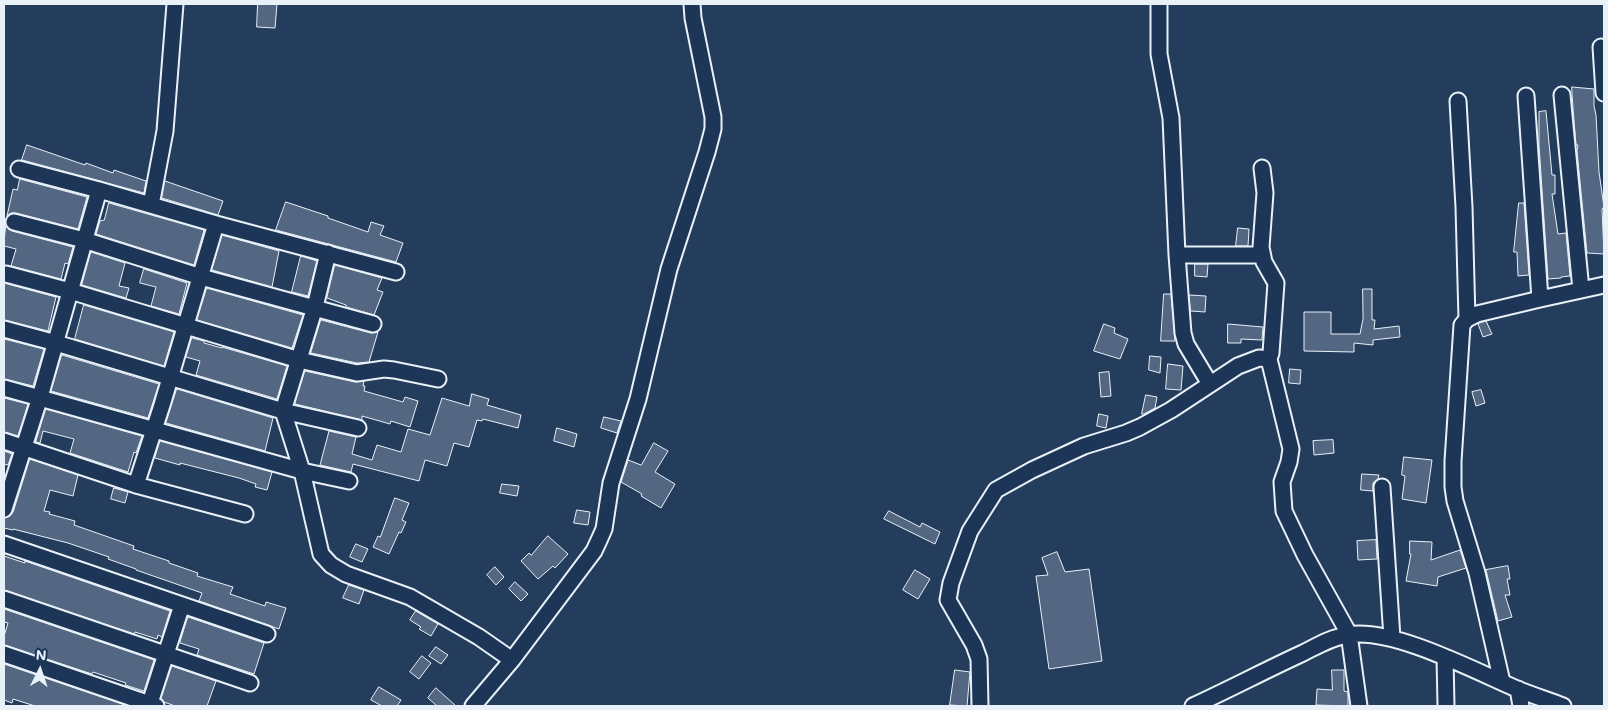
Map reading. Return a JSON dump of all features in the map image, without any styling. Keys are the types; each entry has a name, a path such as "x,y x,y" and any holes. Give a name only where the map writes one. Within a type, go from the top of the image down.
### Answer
{"street":[{"path":"151,205 165,131 175,4"},
{"path":"473,706 512,660 594,551 604,529 611,483 638,399 669,269 713,129 713,117 693,18 692,4"},
{"path":"1158,4 1159,54 1171,118 1177,255 1183,332 1186,344 1210,384"},
{"path":"1601,47 1604,93"},
{"path":"1562,95 1581,290"},
{"path":"1526,96 1540,298"},
{"path":"1458,101 1464,207 1467,319"},
{"path":"1262,168 1265,193 1261,247 1262,255 1276,283 1270,359 1291,450 1282,482 1284,511 1305,555 1349,634 1359,706"},
{"path":"19,169 396,272"},
{"path":"5,503 40,397 99,190"},
{"path":"14,222 84,240 201,277 373,324"},
{"path":"136,485 216,224"},
{"path":"328,253 315,307 283,411 302,471 321,554 326,560 346,574 416,600 479,637 512,660"},
{"path":"1177,255 1262,255"},
{"path":"6,274 70,291 299,360 357,373 394,370 438,379"},
{"path":"1502,682 1478,573 1455,500 1453,487 1462,325 1467,319 1477,314 1540,298 1604,285"},
{"path":"4,329 56,342 283,411 358,428"},
{"path":"980,706 979,659 974,644 948,600 950,583 970,531 996,490 1032,470 1084,446 1140,427 1248,362 1259,358 1270,359"},
{"path":"4,388 302,471 349,481"},
{"path":"4,441 136,485 245,514"},
{"path":"1382,487 1392,638"},
{"path":"4,544 268,634"},
{"path":"4,599 250,683"},
{"path":"4,654 151,705 164,654 182,604"},
{"path":"1193,706 1283,662 1349,634 1392,638 1445,657 1518,689 1563,706"},
{"path":"1445,657 1446,706"},
{"path":"1518,689 1521,706"}],"building":[{"path":"258,4 277,4 275,28 257,27"},
{"path":"1572,87 1594,89 1599,172 1604,207 1602,209 1604,254 1587,253"},
{"path":"1546,111 1552,175 1555,175 1555,194 1552,194 1558,234 1566,233 1570,276 1548,279 1539,145 1539,112"},
{"path":"27,145 85,165 86,163 113,173 114,170 146,181 144,193 22,160"},
{"path":"20,179 87,197 78,229 16,213 11,213 7,216 13,189 17,190"},
{"path":"165,181 223,201 218,215 162,198"},
{"path":"286,202 368,232 371,222 384,226 380,235 403,243 396,262 276,230"},
{"path":"109,203 204,230 194,265 96,234 100,221 104,220"},
{"path":"1519,203 1524,203 1529,275 1518,276 1517,252 1514,252"},
{"path":"6,226 12,231 73,247 68,264 65,263 61,279 11,266 16,249 4,246"},
{"path":"1238,228 1249,229 1248,246 1236,246"},
{"path":"222,235 279,251 272,287 212,270"},
{"path":"91,252 125,263 119,286 129,288 126,298 82,285"},
{"path":"301,256 317,261 308,296 292,292"},
{"path":"1195,264 1208,264 1207,277 1195,276"},
{"path":"335,265 382,278 377,290 383,292 374,315 346,307 346,305 327,298"},
{"path":"144,269 187,283 179,314 151,306 156,287 140,283"},
{"path":"4,283 56,297 48,331 4,320"},
{"path":"207,288 303,315 292,348 197,320"},
{"path":"1363,289 1372,289 1372,320 1375,320 1374,329 1399,326 1400,337 1373,340 1373,345 1354,343 1354,352 1304,351 1304,312 1331,312 1331,334 1360,334 1363,319"},
{"path":"1164,294 1171,294 1175,341 1161,341"},
{"path":"1189,295 1206,296 1205,312 1191,311"},
{"path":"84,305 174,332 164,366 75,339"},
{"path":"321,320 371,333 378,332 369,362 357,363 311,353"},
{"path":"1486,321 1492,334 1483,337 1478,324"},
{"path":"1104,324 1115,328 1114,333 1128,339 1120,359 1094,351"},
{"path":"1228,324 1263,327 1262,340 1241,339 1241,343 1228,343"},
{"path":"192,338 287,366 277,399 196,375 200,361 186,357"},
{"path":"4,339 44,349 33,386 4,379"},
{"path":"62,355 159,384 148,418 51,391"},
{"path":"1150,356 1161,357 1160,373 1149,370"},
{"path":"1168,364 1183,366 1181,390 1166,389"},
{"path":"1290,369 1301,370 1300,384 1289,383"},
{"path":"305,371 355,382 364,381 364,391 403,402 405,397 418,401 410,427 391,421 390,424 362,416 362,420 295,404"},
{"path":"1109,372 1111,396 1101,397 1099,373"},
{"path":"177,389 273,418 265,451 166,423"},
{"path":"1481,390 1485,403 1476,406 1472,392"},
{"path":"472,394 489,399 487,405 521,415 518,428 483,419 482,421 477,420 469,447 454,443 447,466 425,460 419,481 353,464 351,472 320,465 329,431 356,437 352,454 372,460 377,445 401,452 408,429 430,435 442,398 469,406"},
{"path":"1146,395 1157,397 1155,408 1142,414"},
{"path":"4,398 28,404 18,436 4,432"},
{"path":"46,409 142,436 136,453 134,452 128,472 70,453 74,439 43,431 40,443 36,442"},
{"path":"1099,414 1108,416 1106,428 1097,426"},
{"path":"604,417 621,421 617,433 601,428"},
{"path":"557,428 577,434 574,447 554,441"},
{"path":"1333,440 1334,453 1314,455 1313,441"},
{"path":"160,441 272,472 267,490 255,487 256,484 239,478 155,458"},
{"path":"654,443 668,451 655,472 675,484 661,508 621,482 628,460 641,465"},
{"path":"4,451 12,454 8,465 4,464"},
{"path":"1404,457 1432,460 1426,503 1402,499 1405,476 1402,475"},
{"path":"30,459 78,475 73,496 50,490 44,511 75,521 74,525 134,546 133,549 198,573 197,576 233,587 230,594 265,606 266,602 286,608 279,629 199,601 202,593 136,570 108,559 109,557 68,543 4,528 4,518 10,516 13,512"},
{"path":"1362,474 1379,475 1378,479 1373,483 1373,491 1361,490"},
{"path":"502,484 519,486 517,496 500,493"},
{"path":"114,488 128,492 125,503 111,499"},
{"path":"395,498 409,503 402,520 406,522 389,554 373,547 378,536 380,537"},
{"path":"577,510 590,512 588,525 574,523"},
{"path":"889,511 920,527 922,523 940,532 935,544 884,519"},
{"path":"548,536 568,554 555,568 553,566 538,579 521,561 529,553 531,555"},
{"path":"1376,540 1377,559 1358,560 1357,541"},
{"path":"1410,541 1432,542 1431,560 1460,550 1466,568 1438,577 1437,586 1406,581 1411,554"},
{"path":"356,544 368,549 362,562 350,557"},
{"path":"1057,552 1065,572 1089,569 1102,661 1049,669 1036,576 1048,575 1042,558"},
{"path":"4,556 25,563 25,561 170,611 162,637 158,635 157,639 135,632 134,634 4,590"},
{"path":"1508,566 1510,579 1507,579 1510,595 1505,595 1512,617 1498,621 1486,570"},
{"path":"495,567 504,577 496,585 487,575"},
{"path":"915,570 930,579 918,599 903,590"},
{"path":"515,582 528,594 521,601 509,589"},
{"path":"349,585 364,590 359,604 343,598"},
{"path":"4,609 154,660 144,691 93,672 92,674 4,645 4,636 8,623 4,622"},
{"path":"416,611 438,624 431,636 419,629 421,627 410,620"},
{"path":"188,617 264,643 254,674 197,655 199,649 180,643"},
{"path":"436,647 448,655 441,664 429,656"},
{"path":"422,656 431,663 419,679 410,672"},
{"path":"4,664 128,706 35,706 13,699 12,703 4,700"},
{"path":"172,666 216,681 207,706 175,706 161,699"},
{"path":"955,670 970,672 967,706 950,705"},
{"path":"1332,670 1344,670 1344,691 1348,692 1348,706 1316,705 1317,689 1332,690"},
{"path":"379,687 401,700 397,706 382,706 371,700"},
{"path":"436,688 456,706 437,706 428,698"}]}
